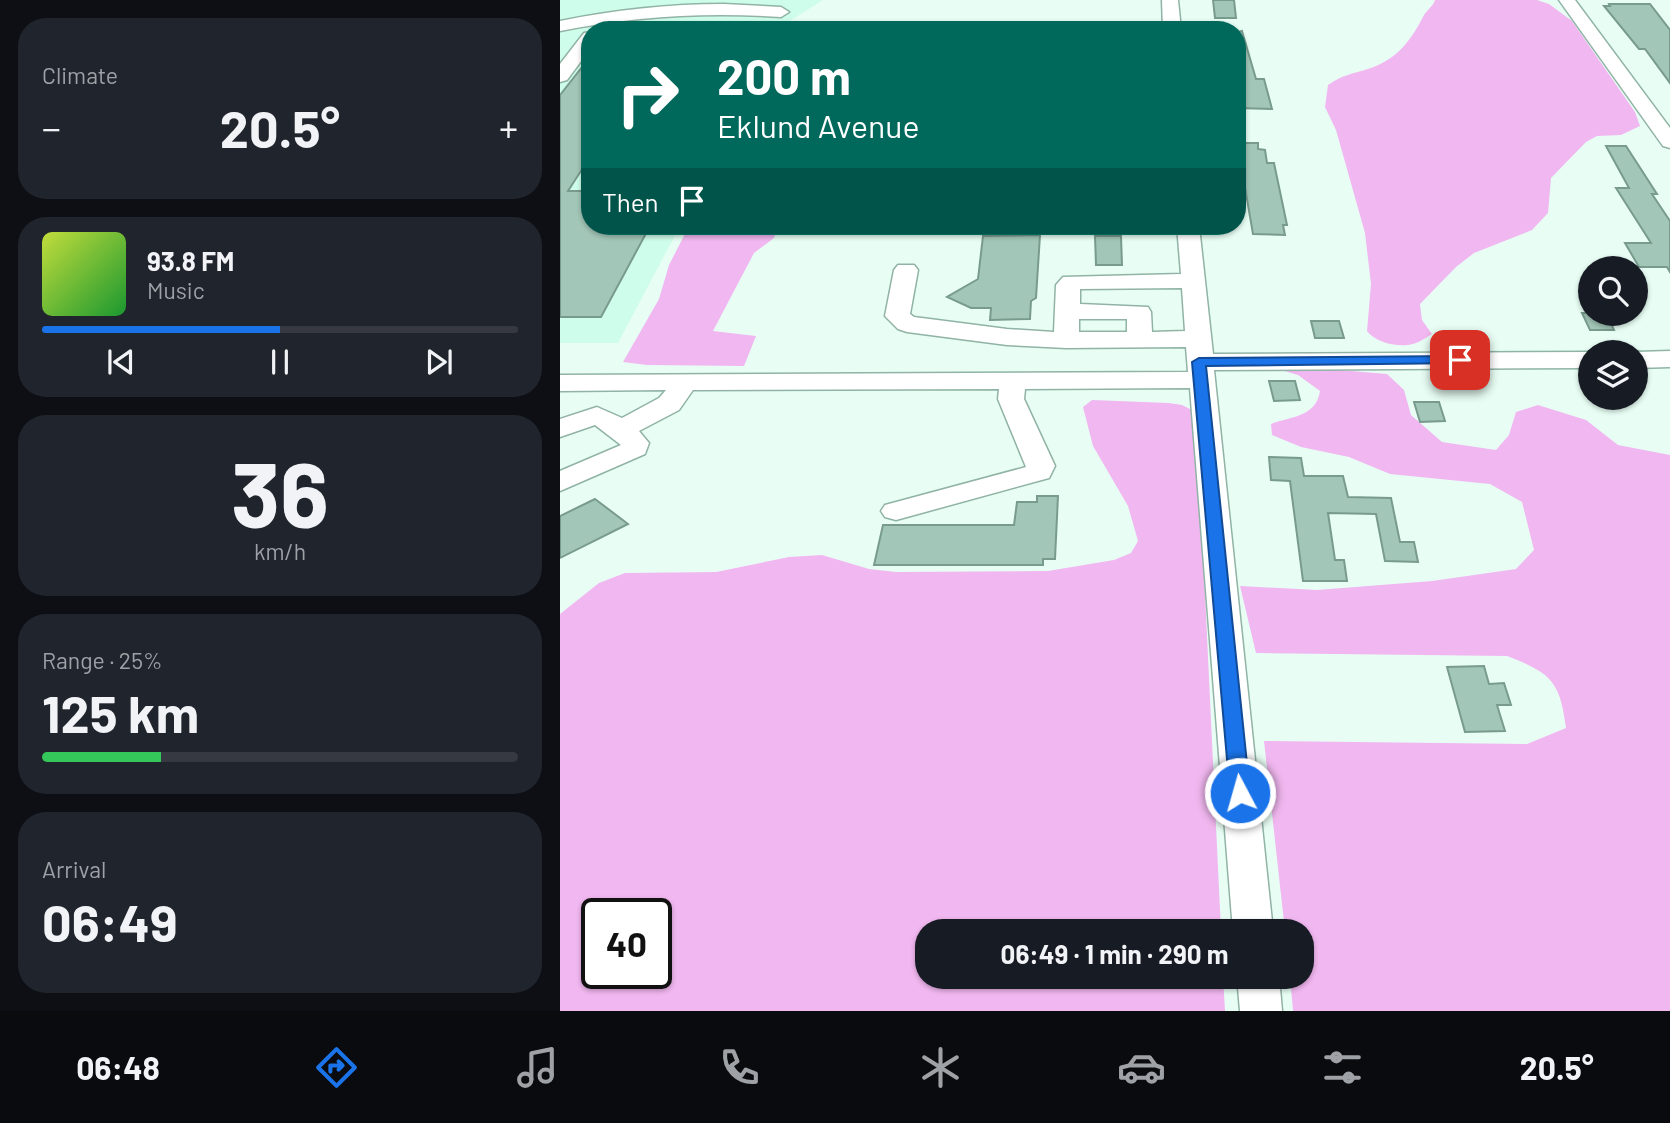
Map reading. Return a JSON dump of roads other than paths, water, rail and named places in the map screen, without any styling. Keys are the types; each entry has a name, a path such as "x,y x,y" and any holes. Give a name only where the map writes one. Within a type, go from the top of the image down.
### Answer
{"street":[{"path":"1170,0 1171,21"},
{"path":"1567,0 1664,125 1670,142"},
{"path":"582,21 609,15 694,7 786,5"},
{"path":"764,21 786,5"},
{"path":"604,21 609,15"},
{"path":"560,26 581,21"},
{"path":"560,76 581,52"},
{"path":"1189,235 1252,919"},
{"path":"906,270 897,316 907,324 1017,338 1140,339 1199,360"},
{"path":"1066,340 1069,285 1077,280 1192,281"},
{"path":"1068,311 1139,312 1140,339"},
{"path":"1648,360 1670,359"},
{"path":"560,383 1013,381 1199,360 1578,360"},
{"path":"896,511 1039,472 1041,466 1011,399 1013,381"},
{"path":"621,430 669,404 685,382"},
{"path":"560,429 597,415 621,430 635,443 635,447 560,482"},
{"path":"1259,989 1261,1011"}]}
